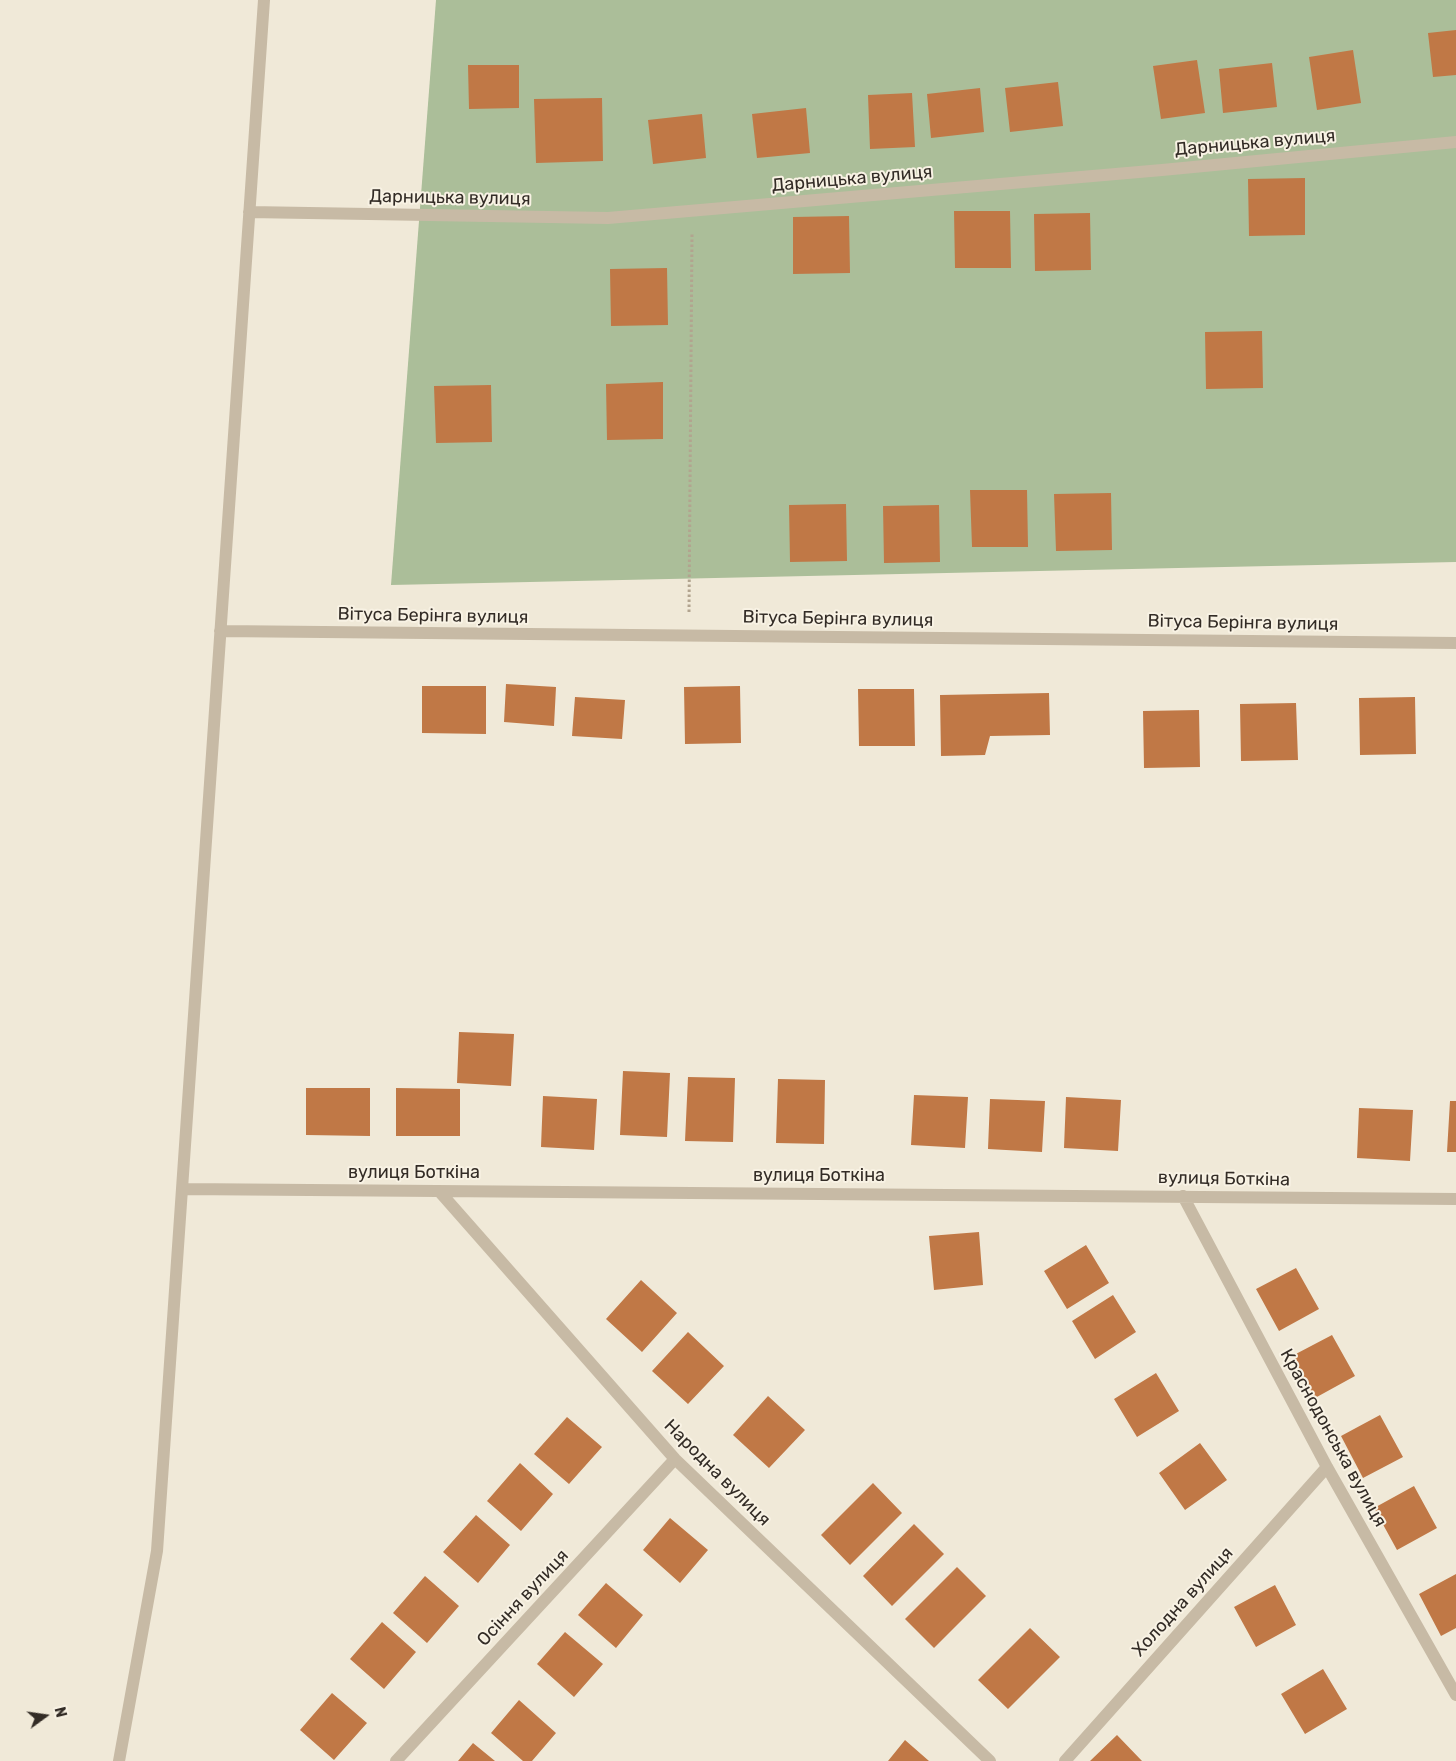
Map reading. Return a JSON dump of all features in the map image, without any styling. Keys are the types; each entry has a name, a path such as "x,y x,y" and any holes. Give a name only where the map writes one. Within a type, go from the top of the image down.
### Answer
{"street":[{"path":"119,1761 157,1551 264,0"},
{"name":"Дарницька вулиця","path":"249,212 608,218 1172,169 1456,142"},
{"name":"Вітуса Берінга вулиця","path":"220,631 1456,643"},
{"name":"вулиця Боткіна","path":"182,1189 1456,1199"},
{"name":"Народна вулиця","path":"439,1191 675,1459 990,1761"},
{"name":"Краснодонська вулиця","path":"1183,1196 1327,1467 1456,1695"},
{"name":"Осіння вулиця","path":"396,1761 675,1459"},
{"name":"Холодна вулиця","path":"1065,1761 1327,1467"}],"path":[{"path":"689,636 692,210"}],"green space":[{"path":"436,0 1456,0 1456,562 391,585"}],"building":[{"path":"1456,30 1456,75 1433,77 1428,33"},
{"path":"1353,50 1361,103 1317,110 1309,57"},
{"path":"1197,60 1205,113 1161,119 1153,66"},
{"path":"1272,63 1277,107 1223,113 1219,69"},
{"path":"468,65 519,65 519,108 469,109"},
{"path":"1058,82 1063,126 1010,132 1005,88"},
{"path":"980,88 984,132 931,138 927,94"},
{"path":"912,93 915,147 870,149 868,95"},
{"path":"602,98 603,161 536,163 534,99"},
{"path":"806,108 810,153 757,158 752,114"},
{"path":"702,114 706,158 653,164 648,120"},
{"path":"1305,178 1305,235 1249,236 1248,179"},
{"path":"954,211 1010,211 1011,268 955,268"},
{"path":"1090,213 1091,270 1035,271 1034,214"},
{"path":"849,216 850,273 793,274 793,217"},
{"path":"667,268 668,325 611,326 610,269"},
{"path":"1262,331 1263,388 1206,389 1205,332"},
{"path":"663,382 663,439 607,440 606,384"},
{"path":"491,385 492,442 436,443 434,386"},
{"path":"970,490 1027,490 1028,547 972,547"},
{"path":"1111,493 1112,550 1056,551 1054,494"},
{"path":"846,504 847,561 790,562 789,505"},
{"path":"939,505 940,562 884,563 883,506"},
{"path":"506,684 556,687 554,726 504,722"},
{"path":"422,686 486,686 486,734 422,733"},
{"path":"740,686 741,743 685,744 684,687"},
{"path":"858,689 914,689 915,746 859,746"},
{"path":"1049,693 1050,735 990,736 985,755 941,756 940,695"},
{"path":"575,697 625,700 622,739 572,736"},
{"path":"1415,697 1416,754 1360,755 1359,698"},
{"path":"1296,703 1298,760 1241,761 1240,704"},
{"path":"1199,710 1200,767 1144,768 1143,711"},
{"path":"459,1032 514,1034 511,1086 457,1083"},
{"path":"623,1071 670,1073 667,1137 620,1135"},
{"path":"688,1077 735,1078 733,1142 685,1141"},
{"path":"778,1079 825,1080 824,1144 776,1143"},
{"path":"306,1088 370,1088 370,1136 306,1135"},
{"path":"396,1088 460,1089 460,1136 396,1136"},
{"path":"914,1095 968,1097 965,1148 911,1145"},
{"path":"543,1096 597,1099 594,1150 541,1147"},
{"path":"1066,1097 1121,1100 1118,1151 1064,1148"},
{"path":"990,1099 1045,1101 1042,1152 988,1149"},
{"path":"1450,1101 1456,1101 1456,1152 1447,1152"},
{"path":"1359,1108 1413,1110 1410,1161 1357,1158"},
{"path":"979,1232 983,1285 934,1290 929,1236"},
{"path":"1086,1245 1109,1283 1067,1309 1044,1271"},
{"path":"1296,1268 1319,1309 1279,1331 1256,1289"},
{"path":"641,1280 677,1313 642,1352 606,1319"},
{"path":"1113,1295 1136,1332 1095,1359 1072,1321"},
{"path":"688,1332 724,1366 688,1404 652,1371"},
{"path":"1332,1335 1355,1376 1315,1398 1292,1356"},
{"path":"1156,1373 1179,1411 1137,1437 1114,1399"},
{"path":"768,1396 805,1430 769,1468 733,1435"},
{"path":"1380,1415 1403,1457 1363,1478 1341,1436"},
{"path":"567,1417 602,1447 569,1484 534,1454"},
{"path":"1200,1443 1227,1480 1185,1510 1159,1473"},
{"path":"520,1463 553,1494 521,1531 487,1501"},
{"path":"873,1483 902,1513 850,1565 821,1535"},
{"path":"1414,1486 1437,1528 1397,1550 1374,1508"},
{"path":"476,1515 510,1545 478,1583 443,1552"},
{"path":"670,1518 708,1550 680,1583 643,1550"},
{"path":"914,1524 944,1554 892,1606 863,1576"},
{"path":"957,1567 986,1596 934,1648 905,1619"},
{"path":"1456,1574 1456,1628 1441,1636 1419,1594"},
{"path":"425,1576 459,1606 427,1643 393,1613"},
{"path":"606,1583 643,1615 616,1648 578,1615"},
{"path":"1275,1585 1296,1625 1256,1647 1234,1607"},
{"path":"382,1622 416,1652 384,1689 350,1659"},
{"path":"1030,1628 1060,1657 1008,1709 978,1680"},
{"path":"565,1632 603,1664 574,1697 537,1664"},
{"path":"1323,1669 1347,1709 1305,1734 1281,1694"},
{"path":"332,1693 367,1723 334,1760 300,1730"},
{"path":"519,1700 556,1733 532,1761 523,1761 491,1733"},
{"path":"1117,1735 1142,1761 1090,1761"},
{"path":"905,1740 929,1761 888,1761"},
{"path":"473,1743 495,1761 458,1761"}]}
